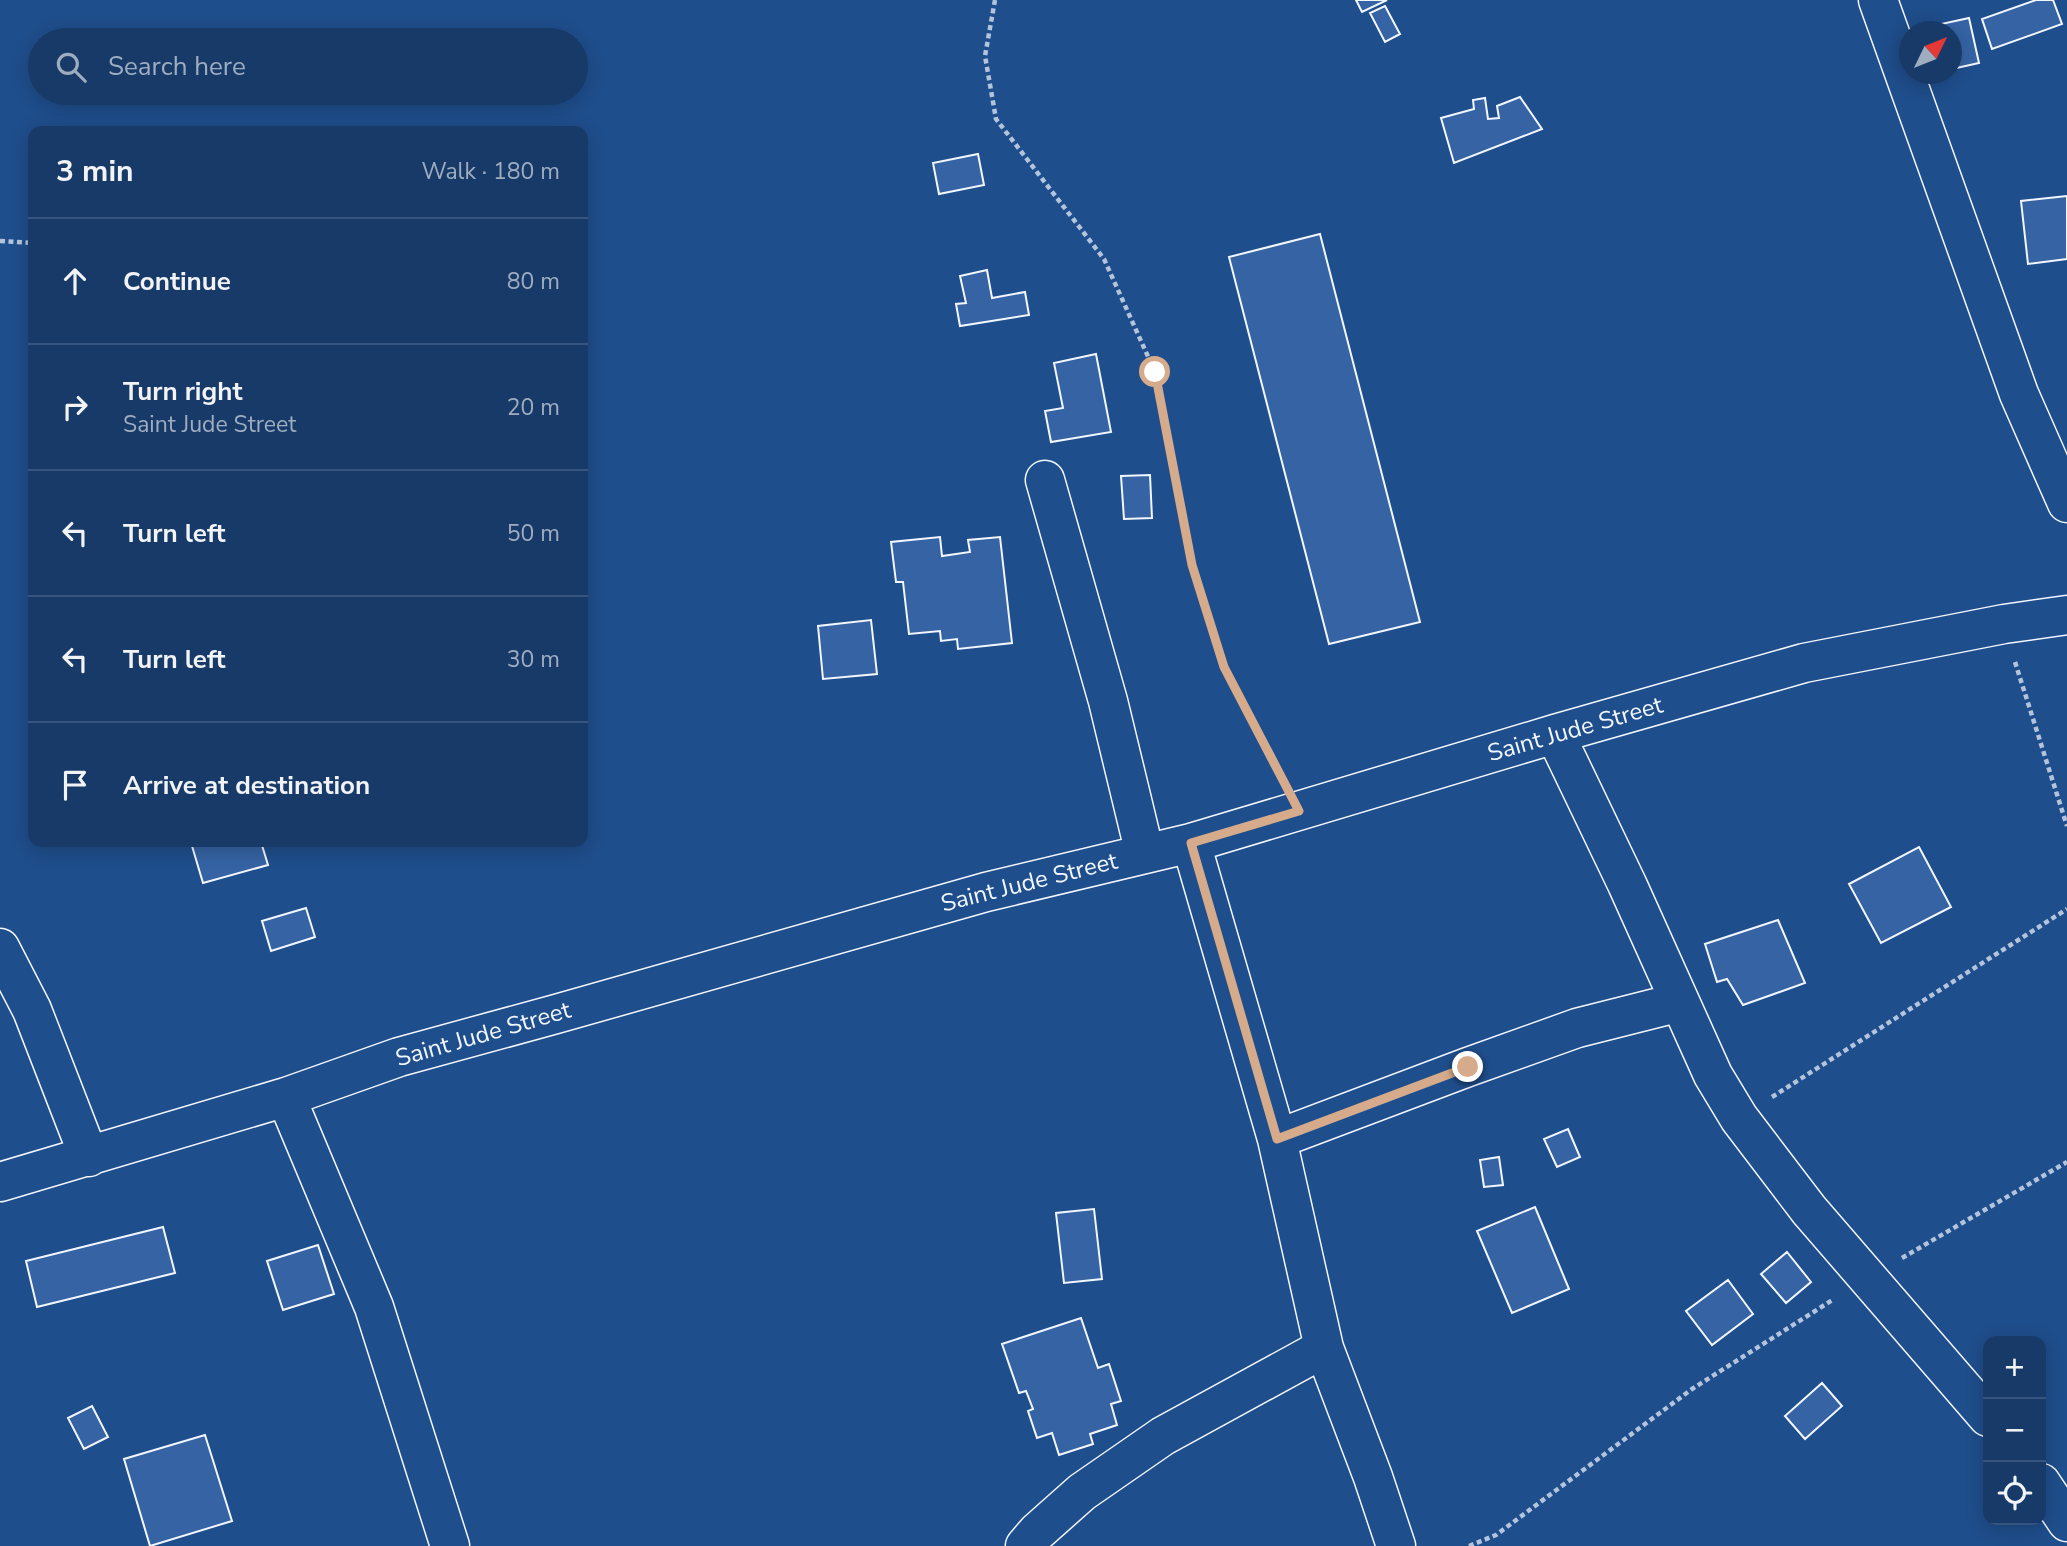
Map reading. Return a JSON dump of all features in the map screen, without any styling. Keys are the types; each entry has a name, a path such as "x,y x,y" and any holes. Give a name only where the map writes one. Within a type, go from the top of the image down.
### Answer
{"street":[{"path":"1878,0 2019,394 2067,503"},
{"path":"1045,480 1108,701 1145,854"},
{"name":"Saint Jude Street","path":"0,1182 286,1097 399,1057 986,892 1191,843 1804,663 2004,624 2067,615"},
{"path":"1555,734 1713,1075 1739,1118 1741,1117 1809,1210 1983,1410"},
{"path":"1191,843 1277,1139 1324,1348 1396,1546"},
{"path":"0,948 32,1010 89,1157"},
{"path":"1277,1139 1577,1028 1680,1002"},
{"path":"286,1097 374,1307 450,1546"},
{"path":"1025,1546 1082,1492 1163,1436 1324,1348"},
{"path":"2046,1490 2067,1522"}],"path":[{"path":"995,0 985,56 996,119 1104,259 1155,372 1192,565 1224,667 1299,811"},
{"path":"0,241 28,243"},
{"path":"2004,624 2067,826"},
{"path":"1739,1118 2067,909"},
{"path":"1469,1546 1496,1535 1692,1389 1868,1278 2067,1162"}],"building":[{"path":"1356,0 1387,0 1362,12"},
{"path":"2036,0 2053,0 2062,24 1992,49 1982,19"},
{"path":"1385,6 1400,34 1385,42 1370,13"},
{"path":"1969,18 1979,63 1962,67 1962,21 1955,21"},
{"path":"1520,97 1542,129 1454,163 1441,118 1474,109 1473,100 1485,98 1488,119 1499,118 1497,106"},
{"path":"978,154 984,185 939,194 933,163"},
{"path":"2067,196 2067,259 2028,264 2021,201"},
{"path":"1320,234 1420,622 1329,644 1229,257"},
{"path":"987,270 992,298 1025,292 1029,315 960,326 956,304 966,303 960,276"},
{"path":"1096,354 1111,432 1051,442 1045,411 1063,408 1054,363"},
{"path":"1150,475 1152,518 1124,519 1121,476"},
{"path":"940,537 942,556 970,552 968,540 1000,537 1012,643 958,649 957,639 941,641 940,631 909,634 903,582 896,582 891,542"},
{"path":"871,620 877,674 823,679 818,626"},
{"path":"192,847 263,847 268,865 203,883"},
{"path":"1919,847 1951,907 1881,943 1849,884"},
{"path":"306,908 315,937 271,951 262,921"},
{"path":"1778,920 1805,983 1743,1005 1727,979 1717,982 1705,944"},
{"path":"1568,1129 1580,1157 1557,1167 1544,1139"},
{"path":"1499,1157 1503,1185 1484,1187 1480,1160"},
{"path":"1535,1207 1569,1289 1512,1313 1477,1231"},
{"path":"1094,1209 1102,1279 1064,1283 1056,1213"},
{"path":"163,1227 175,1273 37,1307 26,1261"},
{"path":"318,1245 334,1294 283,1310 267,1261"},
{"path":"1787,1252 1811,1282 1786,1303 1761,1274"},
{"path":"1728,1280 1753,1314 1712,1345 1686,1311"},
{"path":"1081,1318 1098,1368 1109,1364 1121,1401 1111,1404 1117,1425 1090,1434 1093,1444 1059,1455 1052,1433 1037,1438 1028,1411 1033,1409 1026,1391 1019,1393 1002,1344"},
{"path":"1822,1383 1842,1406 1805,1439 1785,1416"},
{"path":"92,1406 108,1437 84,1449 68,1418"},
{"path":"205,1435 232,1521 150,1546 124,1459"}],"route":[{"path":"1155,372 1192,565 1224,667 1299,811 1191,843 1277,1139 1468,1067"}]}
